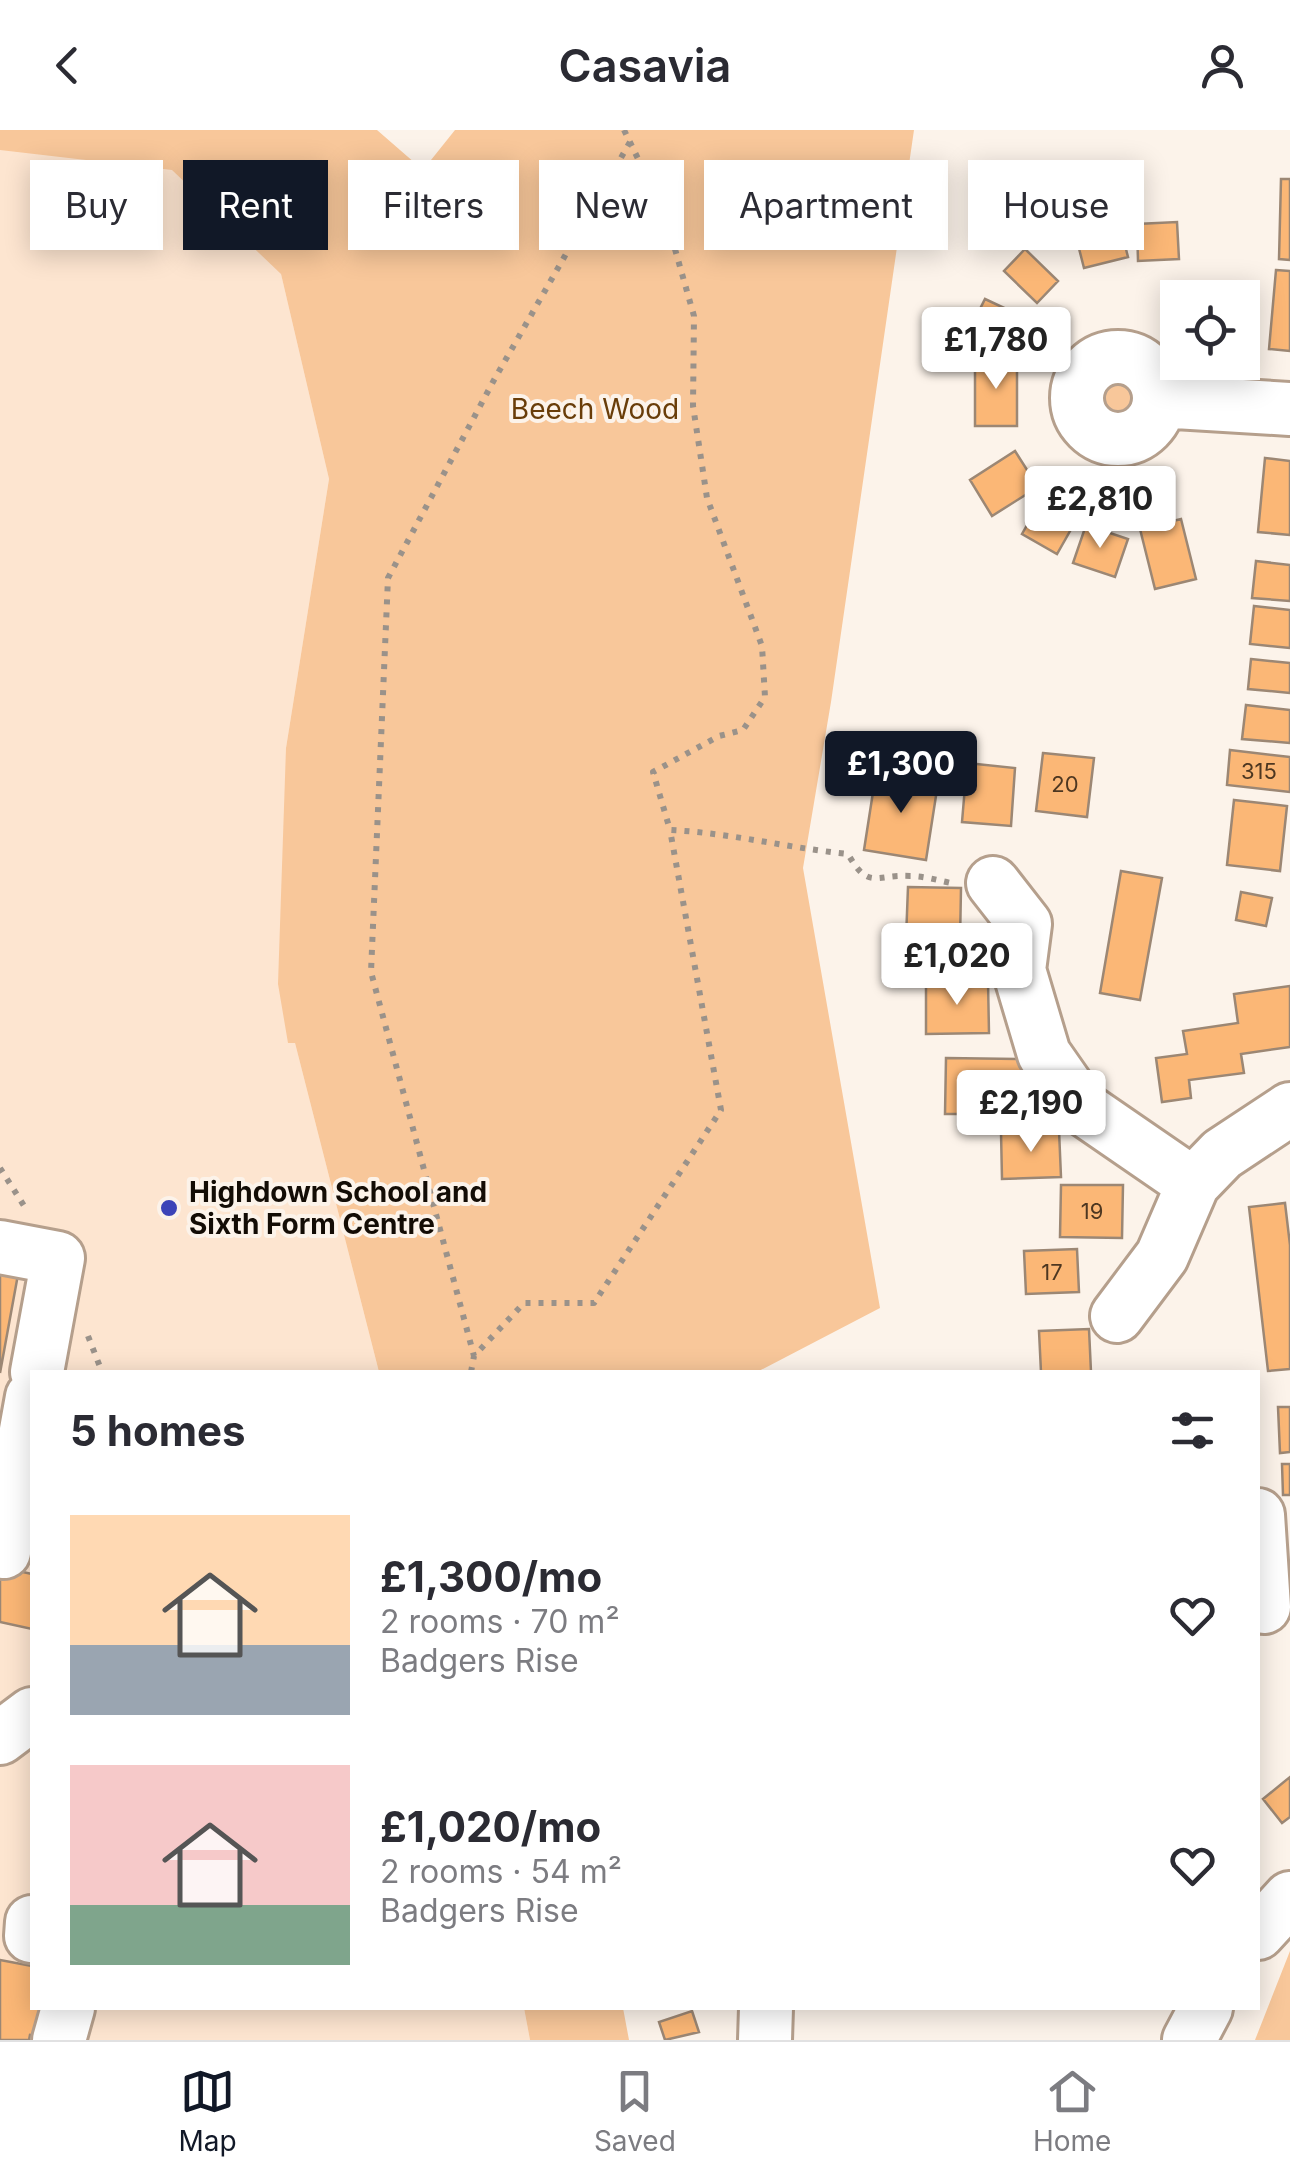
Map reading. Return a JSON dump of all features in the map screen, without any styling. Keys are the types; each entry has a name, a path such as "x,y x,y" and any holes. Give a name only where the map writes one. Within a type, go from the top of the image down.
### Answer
{"street":[{"path":"1160,401 1290,409"},
{"path":"972,883 1025,924 1019,970 1044,1054 1082,1107 1194,1184"},
{"path":"1117,1316 1162,1256 1194,1184 1222,1154 1290,1110"},
{"path":"0,1247 58,1258 37,1370"},
{"path":"12,1553 30,1412"},
{"path":"1260,1531 1270,1607"},
{"path":"0,1738 30,1716"},
{"path":"59,2040 67,2010"},
{"path":"765,2040 766,2010"},
{"path":"1189,2040 1205,2010"}],"path":[{"path":"474,1356 524,1303 594,1303 721,1110 670,830 653,772 719,736 743,730 765,698 762,646 708,498 693,406 694,316 665,214 624,130"},
{"path":"471,1370 474,1356 371,972 388,578 494,380 630,142"},
{"path":"670,830 731,834 786,848 848,854 858,872 874,881 908,876 972,883"}],"shaded area":[{"name":"Highdown School and Sixth Form Centre","path":"0,130 207,130 222,160 183,160 183,250 269,250 281,274 329,479 286,748 295,1043 378,1370 30,1370 30,2010 524,2010 530,2040 0,2040"}],"green space":[{"name":"Beech Wood","path":"0,130 377,130 412,160 348,160 348,250 519,250 519,160 431,160 455,130 914,130 910,160 704,160 704,250 897,250 803,868 880,1308 761,1370 378,1370 295,1043 288,1043 278,984 286,748 329,479 281,274 256,250 328,250 328,160 183,160 183,180 172,170 163,169 163,160 86,160 0,150"},
{"path":"1117,374 1134,381 1141,398 1134,415 1117,422 1100,415 1093,398 1100,381"},
{"path":"1290,1951 1290,2040 1255,2040"},
{"path":"524,2010 623,2010 629,2040 530,2040"}],"building":[{"path":"1281,179 1290,179 1290,260 1279,259"},
{"path":"1177,222 1179,259 1138,261 1138,250 1144,250 1144,224"},
{"path":"1026,250 1058,281 1037,303 1004,271"},
{"path":"1079,250 1126,250 1128,257 1084,268"},
{"path":"1276,270 1290,271 1290,351 1269,349"},
{"path":"985,299 1026,318 1013,347 971,327"},
{"path":"975,357 1017,357 1017,426 975,426"},
{"path":"1015,451 1038,487 992,516 970,480"},
{"path":"1265,458 1290,461 1290,535 1258,532"},
{"path":"1043,497 1078,517 1057,554 1022,534"},
{"path":"1181,519 1196,579 1155,589 1140,529"},
{"path":"1086,525 1128,539 1115,577 1073,563"},
{"path":"1256,561 1290,565 1290,601 1252,598"},
{"path":"1254,606 1290,610 1290,648 1250,644"},
{"path":"1251,659 1290,663 1290,693 1248,689"},
{"path":"1246,705 1290,710 1290,743 1242,739"},
{"path":"1230,750 1290,757 1290,792 1227,785"},
{"path":"1043,753 1094,758 1087,817 1036,811"},
{"path":"967,763 1015,768 1011,826 962,822"},
{"path":"876,773 938,783 926,860 864,850"},
{"path":"1234,800 1287,806 1280,871 1227,865"},
{"path":"1121,871 1162,878 1140,1000 1100,993"},
{"path":"908,887 961,888 960,941 906,939"},
{"path":"1241,892 1272,898 1266,926 1236,920"},
{"path":"988,981 989,1033 926,1034 926,982"},
{"path":"1290,986 1290,1047 1241,1054 1244,1073 1189,1080 1191,1098 1162,1102 1156,1058 1187,1054 1183,1031 1238,1023 1234,994"},
{"path":"946,1058 1026,1059 1025,1114 945,1114"},
{"path":"1059,1130 1061,1177 1002,1179 1001,1132"},
{"path":"1061,1185 1123,1185 1122,1238 1060,1237"},
{"path":"1285,1203 1290,1245 1290,1369 1268,1371 1249,1207"},
{"path":"1077,1249 1079,1292 1026,1294 1024,1251"},
{"path":"0,1265 19,1269 0,1373"},
{"path":"1089,1329 1091,1370 1041,1370 1039,1331"},
{"path":"1278,1407 1290,1407 1290,1452 1280,1453"},
{"path":"1282,1464 1290,1464 1290,1495 1283,1495"},
{"path":"0,1567 30,1574 30,1629 0,1622"},
{"path":"1290,1777 1290,1817 1282,1823 1263,1799"},
{"path":"0,1960 30,1966 30,2010 49,2010 44,2037 0,2040"},
{"path":"692,2011 699,2032 665,2040 659,2022"}],"place":[{"name":"Highdown School and Sixth Form Centre","path":"169,1208"}]}
